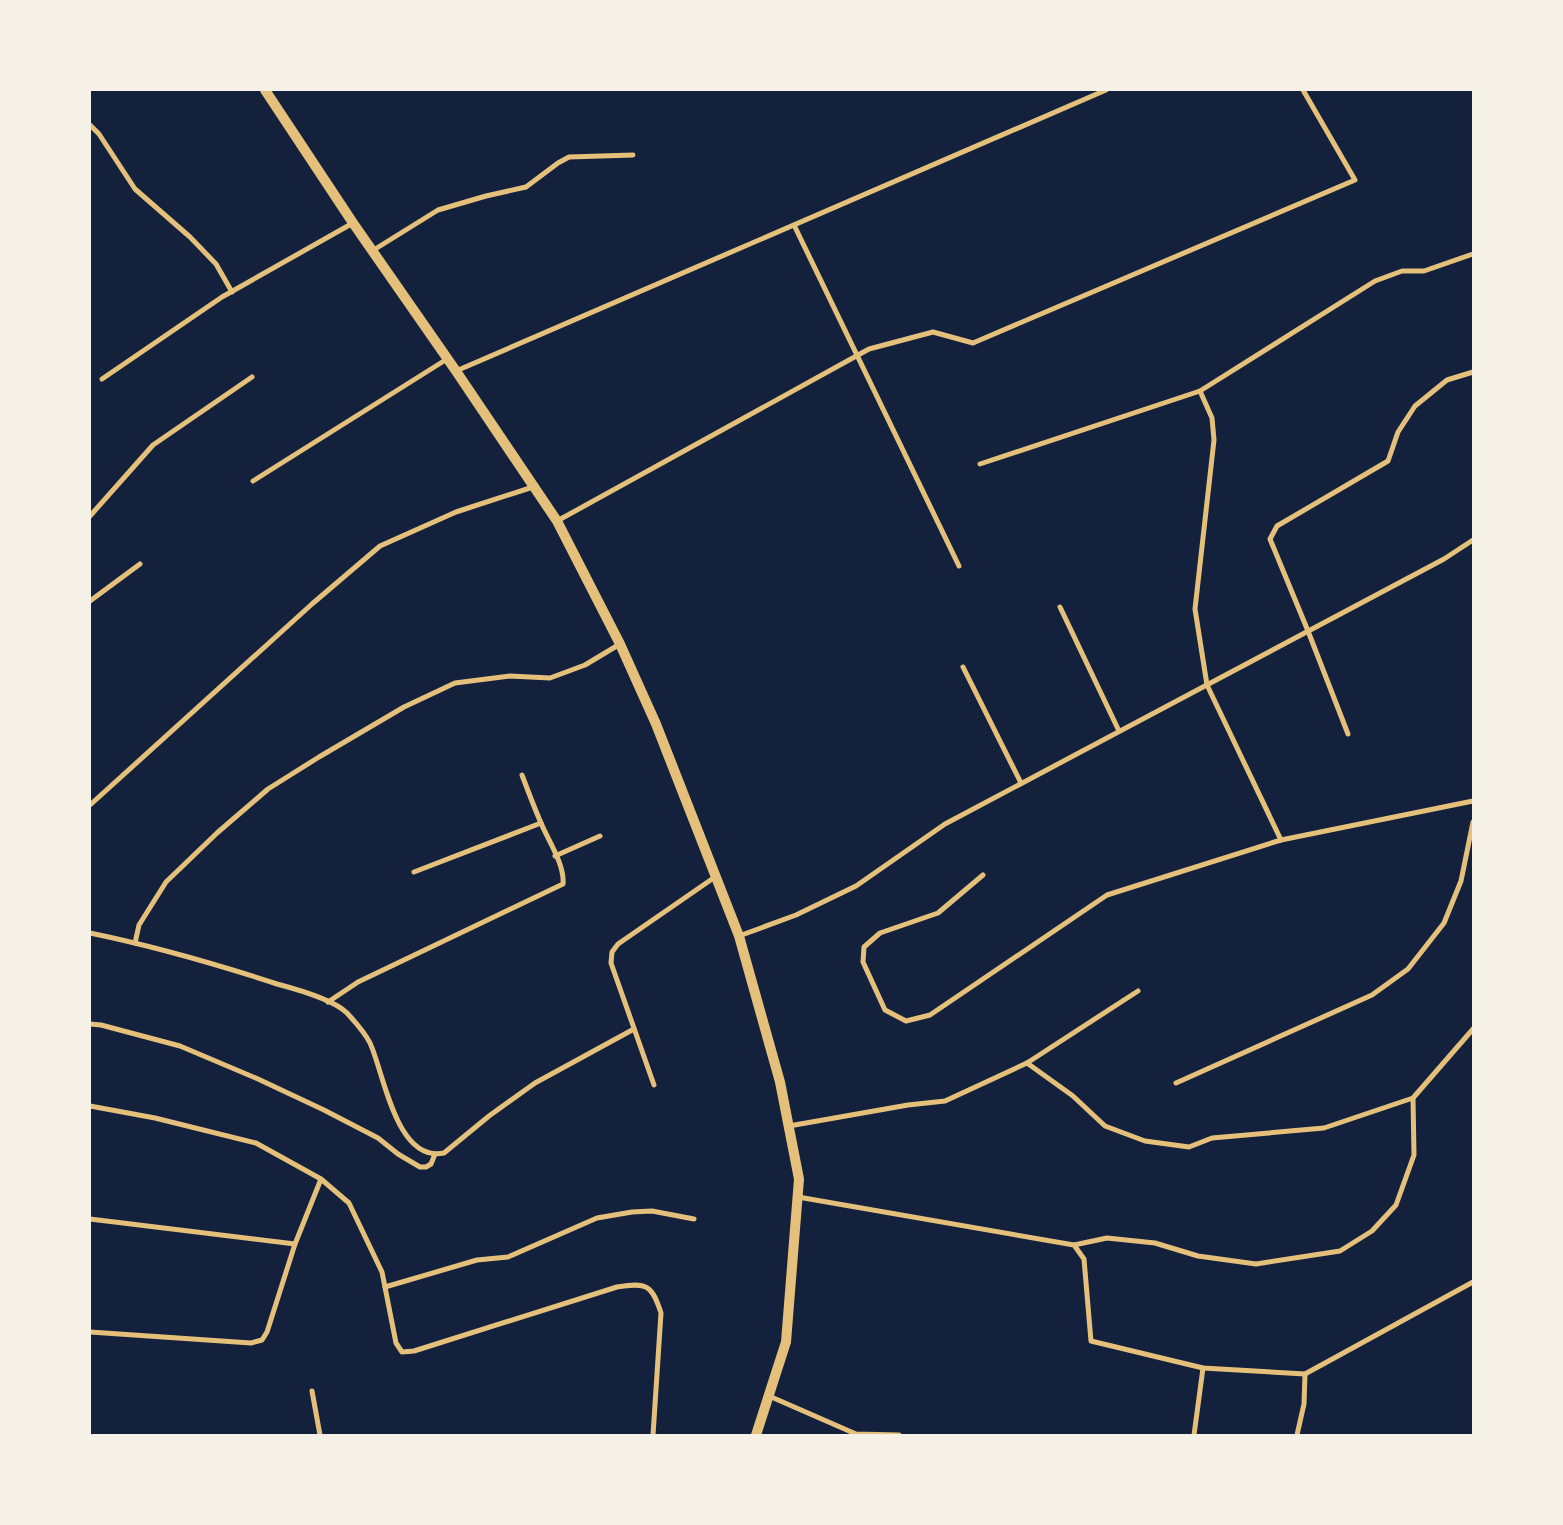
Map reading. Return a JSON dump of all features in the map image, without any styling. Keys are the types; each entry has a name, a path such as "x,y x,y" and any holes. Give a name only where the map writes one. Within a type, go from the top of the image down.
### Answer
{"main road":[{"path":"265,90 353,223 557,521 620,644 656,724 739,936 780,1082 799,1179 786,1342 756,1435"}],"street":[{"path":"456,371 1106,90"},
{"path":"557,521 869,349 933,332 973,343 1355,180 1303,90"},
{"path":"90,125 99,134 135,190 190,237 216,264 232,292"},
{"path":"372,251 438,210 486,196 526,188 558,163 569,157 633,156"},
{"path":"102,379 232,292 353,223"},
{"path":"794,225 959,566"},
{"path":"980,464 1200,391 1374,281 1402,271 1424,271 1473,254"},
{"path":"253,481 447,359"},
{"path":"1348,734 1270,539 1277,526 1388,461 1398,432 1415,406 1447,380 1473,372"},
{"path":"90,516 153,445 252,377"},
{"path":"1200,391 1212,418 1214,440 1195,609 1207,685 1281,840"},
{"path":"90,804 312,604 380,546 456,512 534,486"},
{"path":"739,936 796,915 856,886 945,824 1444,559 1473,540"},
{"path":"90,601 140,564"},
{"path":"1060,607 1119,731"},
{"path":"134,943 139,925 166,882 217,833 268,789 282,780 404,707 455,683 510,676 550,678 585,665 620,644"},
{"path":"964,667 1021,783"},
{"path":"328,1002 358,982 563,884 564,876 522,775"},
{"path":"984,875 938,914 880,933 864,947 863,962 885,1010 906,1021 930,1015 1107,895 1281,840 1473,801"},
{"path":"1176,1083 1372,995 1408,969 1444,923 1462,881 1473,822"},
{"path":"414,872 541,823"},
{"path":"556,856 600,836"},
{"path":"654,1085 611,962 612,952 618,944 715,877"},
{"path":"90,933 218,965 312,994 343,1009 359,1025 370,1043 393,1109 405,1134 420,1148 435,1154 444,1152 534,1083 634,1029"},
{"path":"788,1126 908,1105 945,1101 1027,1064 1138,991"},
{"path":"90,1024 101,1025 180,1046 324,1110 378,1138 398,1154 420,1167 426,1168 431,1164 435,1154"},
{"path":"1027,1064 1073,1096 1105,1126 1145,1141 1189,1147 1212,1138 1324,1128 1413,1098 1473,1029"},
{"path":"798,1197 1074,1246 1107,1238 1155,1243 1198,1256 1256,1264 1340,1251 1372,1231 1396,1205 1414,1156 1413,1098"},
{"path":"90,1106 155,1118 256,1142 321,1179 349,1203 382,1272 396,1343 402,1352 414,1351 617,1287 635,1284 648,1288 656,1298 661,1314 653,1435"},
{"path":"90,1332 251,1343 262,1340 267,1332 296,1244 321,1179"},
{"path":"385,1287 477,1260 508,1257 597,1218 632,1212 652,1211 694,1219"},
{"path":"90,1219 296,1244"},
{"path":"1074,1246 1084,1259 1092,1341 1203,1368 1305,1374 1473,1282"},
{"path":"1194,1435 1203,1368"},
{"path":"1297,1435 1304,1404 1305,1374"},
{"path":"312,1391 320,1435"},
{"path":"768,1396 856,1434 899,1435"}]}
